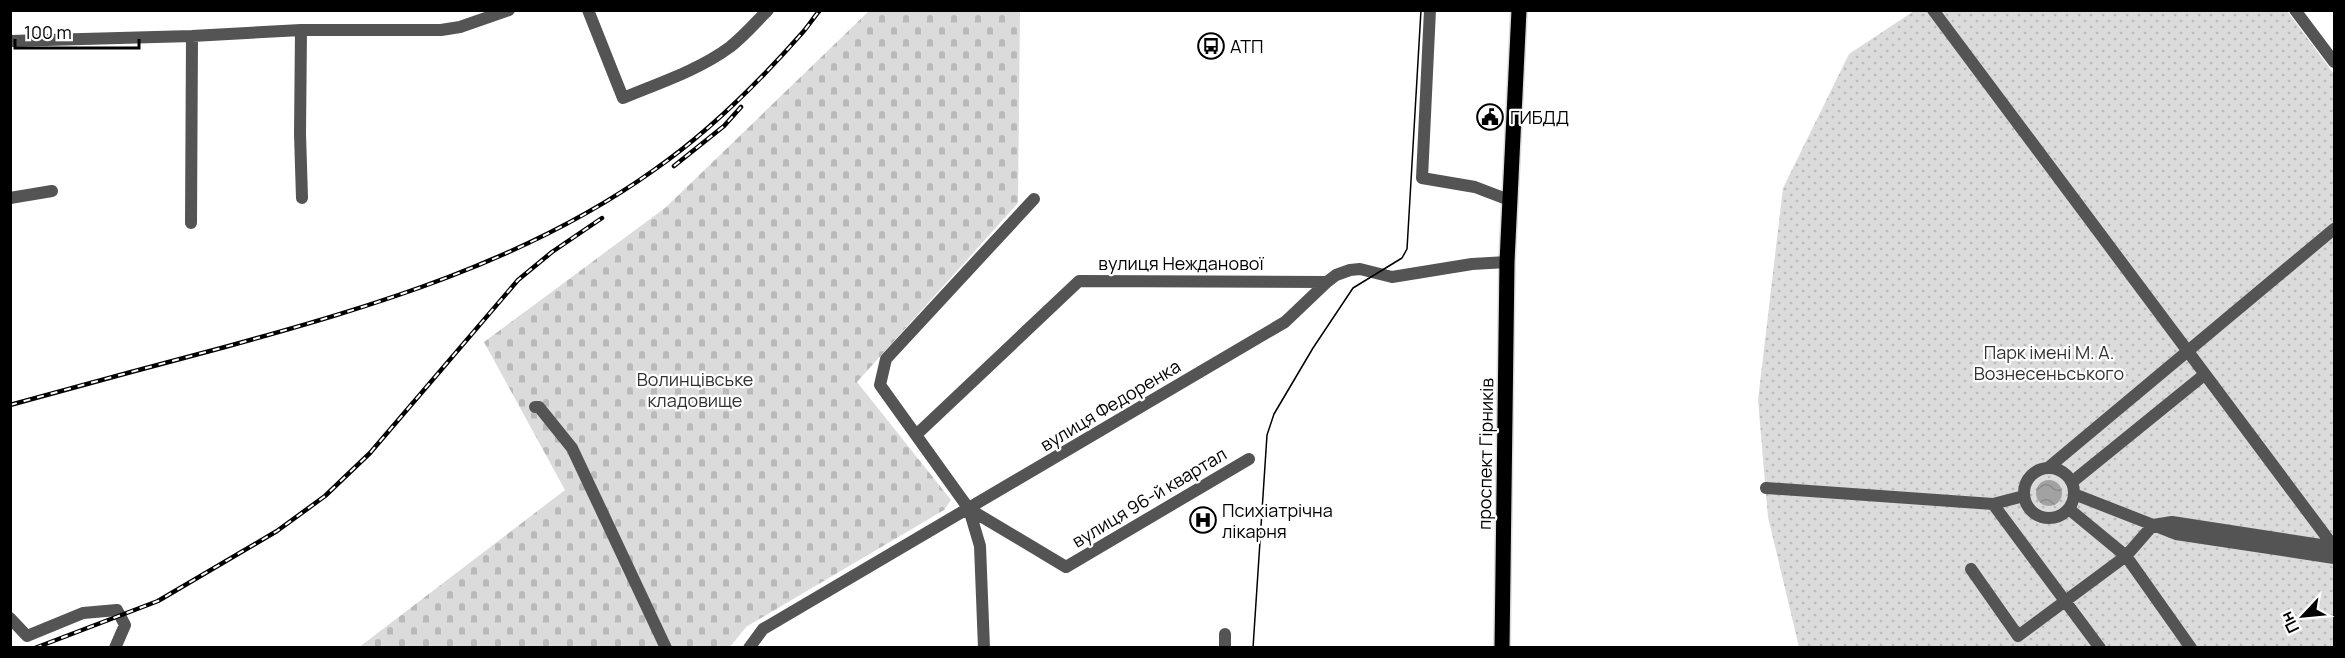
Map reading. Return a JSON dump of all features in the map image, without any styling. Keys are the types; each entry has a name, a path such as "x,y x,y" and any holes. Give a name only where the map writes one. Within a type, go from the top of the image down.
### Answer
{"main road":[{"name":"проспект Гірників","path":"1502,648 1507,262 1519,10"}],"street":[{"path":"10,41 192,36 301,30 441,30 471,24 509,10"},
{"path":"588,10 623,98 714,58 732,46 768,10"},
{"path":"1430,10 1422,178 1475,187 1509,200"},
{"path":"1933,10 2334,547"},
{"path":"2295,10 2334,62"},
{"path":"301,30 302,198"},
{"path":"191,222 192,36"},
{"path":"10,198 52,191"},
{"path":"984,648 980,546 969,509 880,385 886,359 1034,199"},
{"path":"2049,468 2334,229"},
{"name":"вулиця Федоренка","path":"748,648 763,629 1285,322 1336,275 1360,269 1392,277 1472,264 1507,262"},
{"name":"вулиця Нежданової","path":"916,435 1079,280 1327,282"},
{"path":"2204,375 2073,488 2069,509 2055,517 2039,516 2032,511 2024,496 2028,479 2041,469 2049,468 2064,473 2073,488 2176,534 2334,558"},
{"path":"535,407 539,407 572,448 666,648"},
{"name":"вулиця 96-й квартал","path":"969,509 1066,567 1249,459"},
{"path":"1766,488 1993,504 2024,496"},
{"path":"1993,504 2100,648"},
{"path":"2069,509 2126,556 2191,648"},
{"path":"1971,569 2018,636 2126,556 2153,525 2172,522 2334,547"},
{"path":"10,618 27,636 83,613 117,610 125,625 115,648"},
{"path":"1225,634 1226,648"}],"green space":[{"name":"Волинцівське кладовище","path":"869,11 1020,11 1018,203 857,382 951,500 944,510 746,627 730,647 358,648 565,490 484,342 665,208"},
{"name":"Парк імені М. А. Вознесеньського","path":"1914,11 2287,11 2334,74 2334,647 1799,647 1768,517 1758,400 1783,188 1849,54"}],"water":[{"path":"2049,480 2058,484 2062,493 2058,502 2049,506 2040,502 2036,493 2040,484"}],"tram line":[{"path":"1253,648 1267,435 1274,414 1313,348 1353,288 1402,258 1407,249 1421,10"}],"railway":[{"path":"10,405 281,331 393,297 502,255 554,230 605,202 654,170 694,139 733,106 803,32 820,10"},
{"path":"674,166 724,126 741,107"},
{"path":"35,648 158,601 277,531 325,496 370,453 518,280 552,252 602,218"}],"place":[{"name":"АТП","path":"1211,46"},
{"name":"ГИБДД","path":"1490,117"},
{"name":"Психіатрічна лікарня","path":"1203,520"}]}
